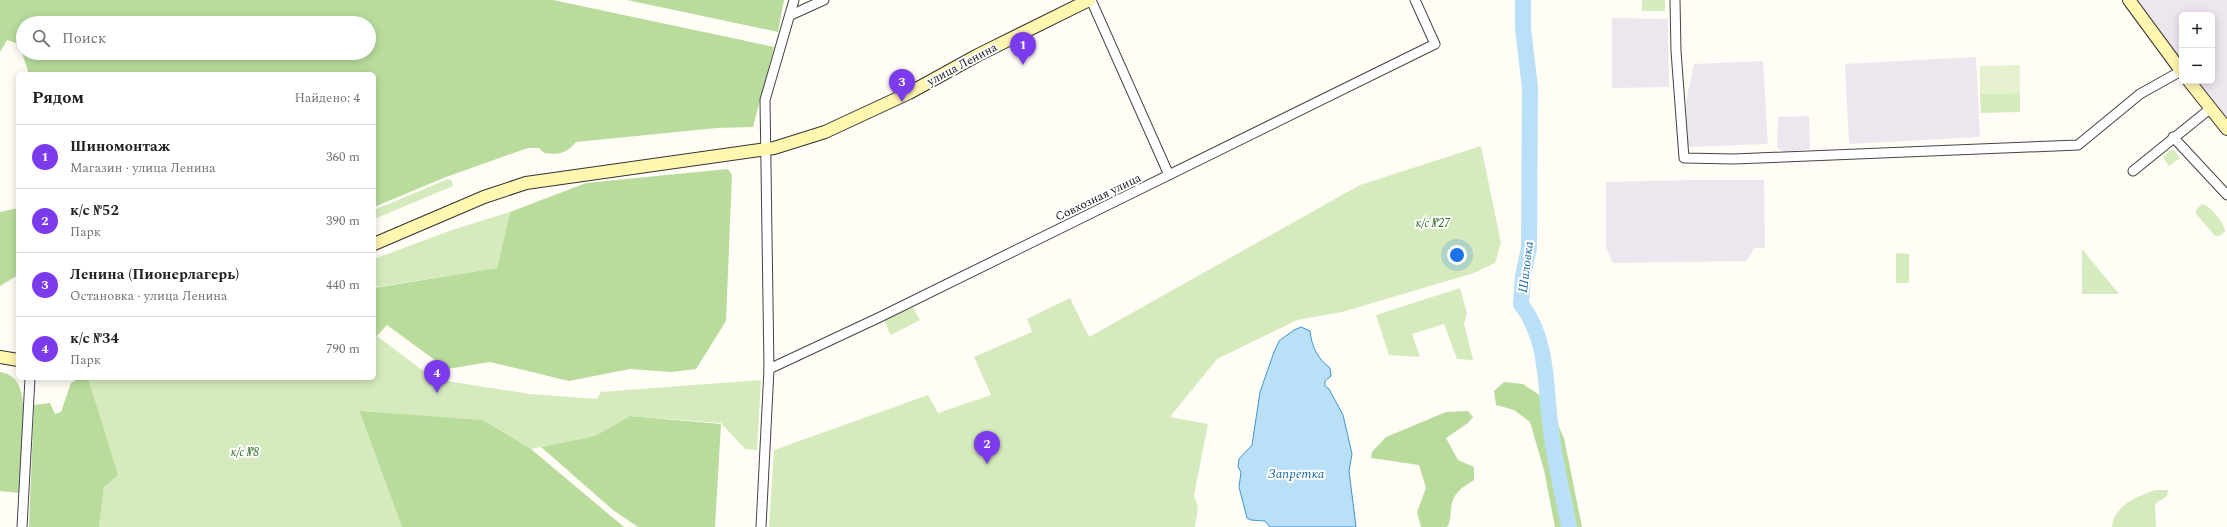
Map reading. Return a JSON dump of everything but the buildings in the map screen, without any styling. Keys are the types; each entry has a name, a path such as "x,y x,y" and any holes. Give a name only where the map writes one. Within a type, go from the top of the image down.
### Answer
{"street":[{"path":"761,527 769,369 765,100 791,15 794,0"},
{"path":"791,15 824,0"},
{"path":"1090,0 1169,175"},
{"name":"улица Ленина","path":"376,243 484,197 526,183 766,150 825,132 909,93 1090,0"},
{"name":"Совхозная улица","path":"769,369 1435,44 1415,0"},
{"path":"1675,0 1676,51 1684,158 1734,159 2078,145 2140,94 2179,73"},
{"path":"2129,0 2179,67"},
{"path":"2191,84 2227,129"},
{"path":"2133,171 2211,108"},
{"path":"2174,137 2227,195"},
{"path":"0,357 16,360"},
{"path":"22,527 30,380"}],"shaded area":[{"path":"2131,0 2227,0 2227,123 2196,84 2215,84 2215,12 2179,12 2179,61"},
{"path":"1612,18 1668,19 1669,87 1612,88"},
{"path":"1976,57 1980,137 1849,144 1845,64"},
{"path":"1763,61 1768,144 1688,147 1686,101 1694,64"},
{"path":"1809,116 1810,149 1783,152 1777,147 1778,117"},
{"path":"1764,180 1765,248 1754,248 1747,261 1613,263 1606,248 1606,182"}],"green space":[{"path":"0,0 553,0 774,47 753,127 717,128 576,142 569,149 558,154 544,153 539,148 528,148 446,177 376,206 376,72 28,72 24,60 376,60 376,16 16,16 16,43 7,40 0,52"},
{"path":"627,0 784,0 778,32"},
{"path":"1642,0 1665,0 1665,11 1642,11"},
{"path":"2020,65 2020,93 1980,94 1980,66"},
{"path":"2020,93 2020,112 1981,113 1980,94"},
{"name":"к/с №27","path":"1481,146 1501,243 1495,263 1474,273 1342,312 1297,320 1217,359 1170,417 1208,424 1194,495 1198,508 1195,527 769,527 774,450 928,395 938,413 991,395 974,357 1032,332 1027,319 1070,298 1089,337 1360,185"},
{"path":"2173,149 2180,158 2169,166 2163,157"},
{"path":"728,169 732,175 726,321 696,369 671,372 630,369 569,381 490,362 447,369 387,325 376,337 376,288 497,268 510,212 586,183"},
{"path":"448,179 452,181 453,186 376,218 376,209"},
{"path":"2202,204 2206,205 2213,211 2222,224 2225,232 2219,236 2215,236 2196,214 2196,210"},
{"path":"16,208 16,276 0,286 0,212"},
{"path":"510,212 497,268 377,287 376,258 449,231"},
{"path":"2082,249 2119,294 2082,294"},
{"path":"1896,253 1909,254 1909,283 1896,283"},
{"path":"1460,288 1467,314 1464,323 1473,360 1457,359 1444,324 1412,334 1420,357 1389,355 1376,315"},
{"path":"912,306 920,320 891,335 884,321"},
{"name":"к/с №8","path":"377,336 434,379 530,394 597,399 601,392 761,380 757,450 745,449 721,423 630,416 595,436 531,449 483,420 359,412 402,527 99,527 104,486 96,404 89,380 376,380"},
{"path":"0,372 6,373 14,378 19,386 22,396 24,423 19,493 0,491"},
{"path":"76,380 89,380 118,475 104,487 99,527 29,527 34,405 50,403 55,414 61,412 71,383"},
{"path":"1504,382 1523,384 1538,394 1554,416 1564,438 1582,527 1555,527 1544,470 1530,422 1514,410 1496,405 1494,391"},
{"path":"359,411 483,420 531,449 624,527 402,527"},
{"path":"1468,411 1473,417 1468,423 1446,438 1458,460 1474,467 1474,480 1465,485 1453,499 1450,521 1447,527 1421,527 1417,512 1426,488 1419,465 1371,458 1372,452 1386,437 1446,412"},
{"path":"630,416 721,424 715,527 638,527 613,510 541,447 595,436"},
{"path":"2155,490 2168,490 2167,496 2155,504 2156,527 2112,527 2117,513 2122,507 2134,499"}],"water":[{"name":"Запретка","path":"1301,327 1310,331 1312,342 1318,356 1330,368 1331,376 1325,381 1325,386 1329,389 1343,415 1352,454 1349,471 1356,527 1270,527 1265,521 1251,520 1247,518 1239,487 1241,472 1238,467 1239,459 1252,445 1260,392 1279,341 1294,330"}],"waterway":[{"name":"Шиловка","path":"1523,0 1523,29 1530,88 1529,248 1523,276 1521,304 1537,333 1541,349 1553,443 1569,527"}],"place":[{"name":"Шиномонтаж","path":"1023,65"},
{"name":"Ленина (Пионерлагерь)","path":"902,102"},
{"name":"к/с №34","path":"437,393"},
{"name":"к/с №52","path":"987,464"}]}
